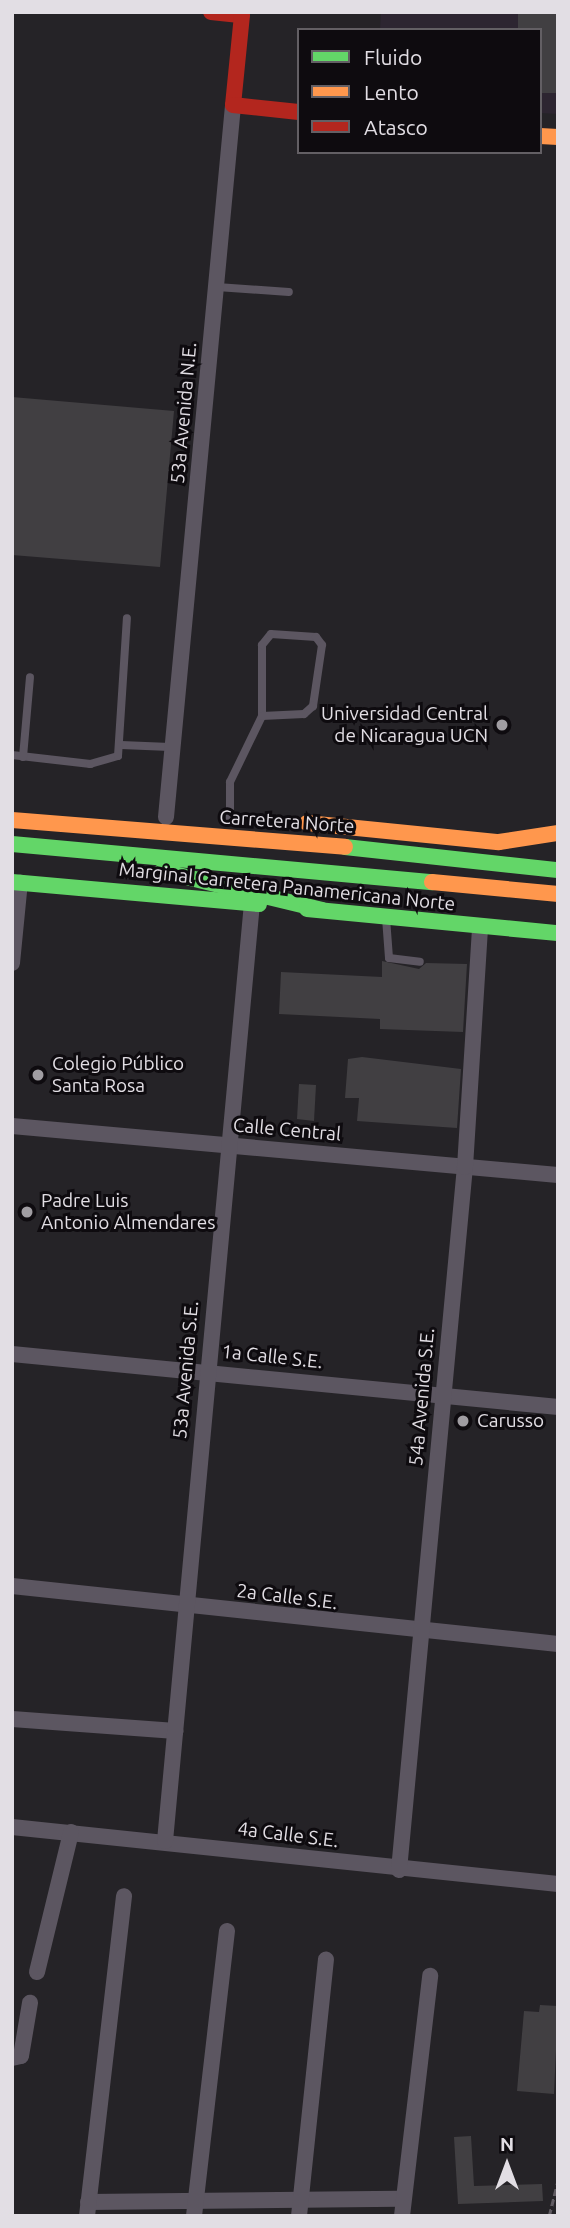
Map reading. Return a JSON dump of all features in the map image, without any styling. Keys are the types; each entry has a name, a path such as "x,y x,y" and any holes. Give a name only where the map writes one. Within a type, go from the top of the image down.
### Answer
{"main road":[{"path":"211,12 242,13"},
{"name":"53a Avenida N.E.","path":"233,105 242,13"},
{"path":"233,105 297,112"},
{"path":"12,810 255,821"},
{"name":"Carretera Norte","path":"12,820 302,842 558,870"},
{"path":"293,822 499,842 550,834 558,821"},
{"path":"12,844 304,867 558,894"},
{"path":"70,850 322,910"},
{"name":"Marginal Carretera Panamericana Norte","path":"16,882 558,933"}],"street":[{"name":"53a Avenida N.E.","path":"166,817 170,747 233,105"},
{"path":"12,963 16,882"},
{"name":"53a Avenida S.E.","path":"165,1841 226,1146 252,904"},
{"name":"54a Avenida S.E.","path":"398,1870 423,1634 442,1397 465,1167 480,927"},
{"name":"Calle Central","path":"12,1126 558,1175"},
{"name":"1a Calle S.E.","path":"12,1354 208,1371 442,1397"},
{"path":"442,1397 558,1407"},
{"name":"2a Calle S.E.","path":"12,1586 423,1634 558,1644"},
{"path":"12,1719 176,1731"},
{"name":"4a Calle S.E.","path":"12,1827 165,1841 398,1870 558,1884"},
{"path":"37,1972 71,1832"},
{"path":"124,1896 88,2209 401,2207 430,1976"},
{"path":"193,2208 227,1931"},
{"path":"298,2208 326,1959"},
{"path":"12,2058 21,2056 30,2003"}],"lane":[{"path":"217,287 289,292"},
{"path":"12,755 90,764 118,756 121,745 127,618"},
{"path":"230,820 230,782 262,716 258,700 265,638 316,637 322,645 313,706 304,714 262,716"},
{"path":"23,757 30,677"},
{"path":"121,745 170,747"},
{"path":"386,918 389,958 420,962"}],"path":[{"path":"549,2216 558,2181"}],"shaded area":[{"path":"381,12 558,12 558,114 542,113 542,28 380,28"}],"building":[{"path":"518,12 558,12 558,93 542,93 542,28 518,28"},
{"path":"12,397 174,411 160,567 12,555"},
{"path":"382,961 419,969 426,963 467,964 463,1032 380,1029 380,1019 279,1014 281,972 382,977"},
{"path":"362,1057 461,1069 457,1128 357,1121 359,1098 345,1098 348,1059"},
{"path":"299,1084 316,1085 314,1121 297,1119"},
{"path":"540,2005 558,2006 554,2094 517,2091 524,2011 539,2012"},
{"path":"471,2136 474,2186 542,2184 543,2201 458,2204 454,2137"}],"traffic: fast":[{"path":"12,844 432,882"},
{"path":"345,847 558,870"},
{"path":"162,871 322,910"},
{"path":"12,882 259,904"},
{"path":"307,909 558,933"}],"traffic: slow":[{"path":"542,136 558,137"},
{"path":"12,820 345,847"},
{"path":"307,823 499,842 558,833"},
{"path":"432,882 558,894"}],"traffic: jam":[{"path":"211,12 242,15 233,105 297,112"}],"place":[{"name":"Universidad Central de Nicaragua UCN","path":"502,725"},
{"name":"Colegio Público Santa Rosa","path":"38,1075"},
{"name":"Padre Luis Antonio Almendares","path":"27,1212"},
{"name":"Carusso","path":"463,1421"}]}
